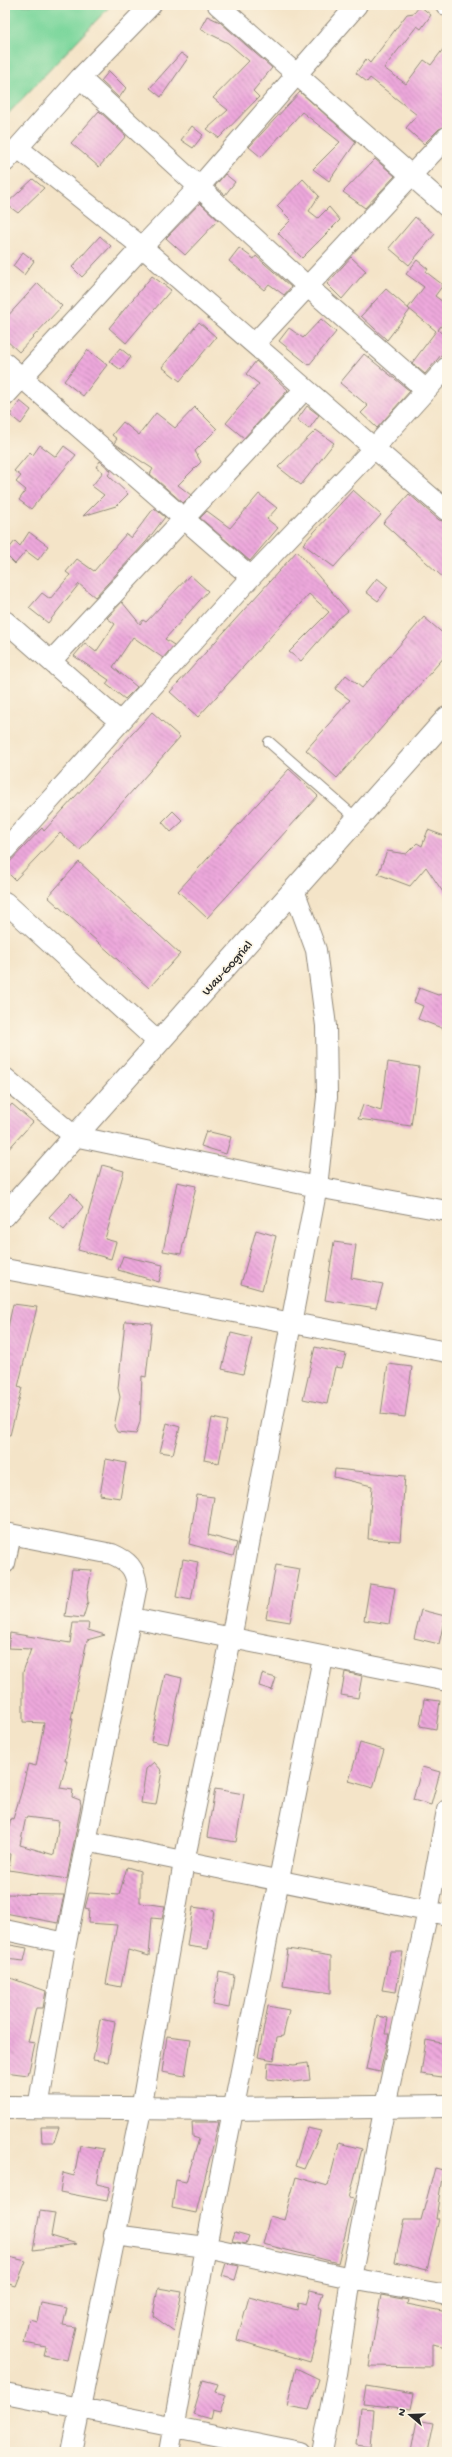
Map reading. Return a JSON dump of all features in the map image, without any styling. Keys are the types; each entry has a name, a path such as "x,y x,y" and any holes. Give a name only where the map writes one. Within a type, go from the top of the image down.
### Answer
{"main road":[{"name":"Wau-Gogrial","path":"5,1215 447,718"},
{"path":"5,2107 141,2110 447,2106"}],"street":[{"path":"151,5 80,78 12,154 142,248 374,448 445,505"},
{"path":"218,5 447,207"},
{"path":"5,396 200,186 357,5"},
{"path":"80,78 200,186 308,287 426,390"},
{"path":"254,344 447,138"},
{"path":"5,363 251,577"},
{"path":"5,849 251,577 374,448 447,366"},
{"path":"51,661 183,518 306,389"},
{"path":"5,621 120,722"},
{"path":"71,2452 114,2235 141,2110 184,1862 231,1639 317,1187 327,1097 326,1026 316,950 294,890"},
{"path":"5,902 158,1042"},
{"path":"5,1078 74,1136 317,1187 447,1211"},
{"path":"5,1269 447,1352"},
{"path":"5,1563 8,1533 112,1554 124,1559 133,1570 137,1586 132,1618 66,1942 38,2108"},
{"path":"132,1618 323,1658 447,1681"},
{"path":"169,2452 206,2247 323,1658"},
{"path":"322,2452 337,2374 351,2278 385,2106 428,1911 447,1810"},
{"path":"86,1841 447,1915"},
{"path":"5,1930 66,1942"},
{"path":"114,2235 206,2247 351,2278 447,2295"},
{"path":"5,2393 300,2452"}],"lane":[{"path":"269,742 357,819"}],"green space":[{"path":"5,5 111,5 5,117"}],"building":[{"path":"420,6 431,15 421,29 417,26 384,68 406,84 424,60 431,65 447,44 447,126 439,129 424,144 406,128 417,115 370,78 367,82 356,73 366,59 370,63 407,14 414,13"},
{"path":"207,16 220,22 272,68 253,91 259,97 219,138 207,129 228,110 213,98 249,61 228,43 200,29"},
{"path":"181,53 188,58 161,97 150,88"},
{"path":"109,71 126,88 119,98 101,81"},
{"path":"300,92 356,142 329,181 313,169 340,142 302,112 261,157 249,147"},
{"path":"99,111 126,136 99,167 71,143"},
{"path":"192,126 203,135 193,148 181,140"},
{"path":"375,159 395,176 365,208 343,192"},
{"path":"225,174 235,182 225,195 215,186"},
{"path":"33,179 44,188 18,213 6,204"},
{"path":"303,179 319,196 309,211 318,218 329,207 340,220 302,258 278,233 291,220 277,206"},
{"path":"200,203 218,220 185,255 166,238"},
{"path":"415,217 435,234 409,265 389,248"},
{"path":"100,236 111,246 82,277 72,267"},
{"path":"239,248 254,259 256,256 291,287 284,295 269,284 264,290 229,261"},
{"path":"23,252 34,261 24,275 13,266"},
{"path":"351,257 366,271 342,299 327,284"},
{"path":"417,260 428,269 426,272 443,285 435,296 447,305 447,318 438,330 447,338 447,348 425,374 412,363 436,331 408,308 424,287 406,274"},
{"path":"152,276 171,290 126,343 109,328"},
{"path":"38,283 62,306 19,352 5,339 5,319"},
{"path":"386,289 410,310 387,340 361,316"},
{"path":"321,319 336,332 309,365 279,341 289,328 303,338"},
{"path":"199,322 216,337 180,381 162,367"},
{"path":"120,348 131,357 121,370 109,361"},
{"path":"88,350 107,365 83,396 64,381"},
{"path":"364,354 410,391 377,428 361,413 368,406 340,383"},
{"path":"256,361 288,390 244,438 226,423 259,384 246,374"},
{"path":"20,401 31,410 21,424 10,415"},
{"path":"307,406 319,415 309,429 297,420"},
{"path":"195,407 217,429 195,451 201,462 178,485 191,495 183,503 150,474 153,469 114,443 117,439 112,435 123,422 139,435 156,413 175,428"},
{"path":"316,430 334,443 301,485 278,467"},
{"path":"40,445 56,457 64,446 76,455 31,509 19,500 26,490 16,482 21,476 14,471 30,452 33,455"},
{"path":"100,461 111,471 108,475 128,494 116,506 83,516 104,495 92,486 103,472 96,467"},
{"path":"353,490 381,515 334,567 303,544"},
{"path":"259,494 277,508 267,519 278,528 250,561 200,518 207,511 230,528"},
{"path":"409,494 439,520 447,522 447,581 383,523"},
{"path":"154,508 165,517 146,542 95,597 79,584 48,623 29,608 42,593 50,599 70,575 66,572 77,559 94,571 126,534 131,538"},
{"path":"29,532 48,546 38,560 26,551 15,564 5,554 15,541 20,546"},
{"path":"297,551 348,611 338,619 301,661 289,652 329,612 309,594 198,717 170,692"},
{"path":"190,575 208,591 165,639 174,645 163,658 133,637 113,667 137,687 125,699 106,684 109,680 74,656 85,643 96,652 115,624 107,618 122,602 140,624 143,620 146,622"},
{"path":"377,578 388,587 378,601 366,592"},
{"path":"424,617 447,637 447,654 337,778 306,750 350,700 335,689 346,675 362,688"},
{"path":"152,712 180,737 80,850 60,833 15,880 5,870 5,867 42,828 44,831"},
{"path":"289,769 318,796 207,918 178,891"},
{"path":"173,811 183,821 171,832 162,822"},
{"path":"428,830 447,837 447,898 426,867 410,886 378,874 387,851 406,854 417,843 422,846"},
{"path":"79,862 180,954 149,988 48,897"},
{"path":"419,988 438,995 444,993 447,1004 447,1030 418,1019 423,1006 414,1002"},
{"path":"388,1062 419,1067 411,1126 358,1119 363,1105 381,1111"},
{"path":"12,1104 33,1122 5,1153 5,1112"},
{"path":"206,1131 231,1137 226,1154 201,1146"},
{"path":"102,1165 124,1171 105,1239 116,1242 111,1259 78,1250"},
{"path":"177,1182 196,1186 181,1254 163,1251"},
{"path":"71,1193 83,1207 64,1230 49,1217"},
{"path":"256,1230 276,1236 262,1290 241,1284"},
{"path":"334,1242 356,1245 351,1278 383,1284 376,1308 325,1300"},
{"path":"123,1256 163,1265 159,1282 118,1270"},
{"path":"13,1304 37,1307 18,1387 22,1388 10,1435 5,1434 5,1341"},
{"path":"125,1321 152,1323 146,1377 142,1376 140,1422 136,1434 117,1432 114,1426 120,1397 118,1388"},
{"path":"231,1333 252,1338 243,1374 222,1369"},
{"path":"315,1347 346,1354 342,1368 335,1367 327,1404 303,1399"},
{"path":"388,1364 412,1367 405,1417 381,1414"},
{"path":"212,1418 227,1421 219,1463 204,1460"},
{"path":"167,1423 180,1427 173,1454 160,1452"},
{"path":"106,1459 126,1463 120,1498 100,1495"},
{"path":"335,1469 405,1476 400,1541 368,1539 372,1486 334,1477"},
{"path":"197,1495 214,1497 208,1535 237,1543 233,1556 189,1544"},
{"path":"183,1559 198,1562 191,1600 176,1597"},
{"path":"276,1565 300,1569 290,1622 266,1618"},
{"path":"72,1569 92,1570 87,1594 88,1602 83,1618 65,1616"},
{"path":"370,1584 395,1588 389,1624 364,1620"},
{"path":"421,1610 445,1616 439,1644 414,1638"},
{"path":"73,1623 89,1623 88,1630 105,1635 87,1640 71,1719 73,1719 65,1761 67,1761 60,1788 73,1790 72,1797 80,1800 81,1805 67,1879 9,1870 11,1854 5,1853 5,1843 11,1818 13,1819 21,1793 28,1764 36,1766 44,1723 23,1722 23,1672 31,1649 8,1648 10,1633 70,1643","holes":["26,1817 59,1821 54,1855 20,1845"]},
{"path":"345,1672 362,1676 358,1698 341,1695"},
{"path":"165,1674 182,1678 168,1744 151,1741"},
{"path":"262,1674 276,1678 272,1690 259,1686"},
{"path":"424,1699 440,1701 436,1729 420,1726"},
{"path":"360,1743 384,1750 373,1788 349,1781"},
{"path":"154,1762 162,1771 156,1805 141,1803 146,1769"},
{"path":"422,1767 440,1772 431,1805 413,1800"},
{"path":"215,1789 244,1794 236,1842 207,1837"},
{"path":"127,1867 140,1871 140,1903 165,1906 162,1919 152,1918 149,1956 128,1950 121,1987 106,1984 117,1925 88,1923 89,1909 85,1908 89,1893 119,1895"},
{"path":"5,1894 64,1895 58,1923 5,1913"},
{"path":"193,1907 214,1910 208,1949 187,1946"},
{"path":"5,1944 27,1948 24,1961 5,1959"},
{"path":"288,1949 331,1956 331,1993 283,1986"},
{"path":"390,1952 403,1952 396,1992 382,1990"},
{"path":"219,1972 234,1975 229,2008 213,2005"},
{"path":"5,1976 46,1991 43,2008 36,2008 28,2042 35,2043 28,2075 5,2072"},
{"path":"268,2006 289,2010 283,2036 277,2037 274,2060 258,2057"},
{"path":"377,2016 388,2018 385,2034 389,2034 380,2072 366,2069"},
{"path":"100,2019 115,2022 108,2062 93,2060"},
{"path":"167,2036 191,2039 185,2076 162,2072"},
{"path":"426,2040 447,2044 442,2077 421,2074"},
{"path":"268,2062 294,2065 308,2063 310,2080 294,2082 267,2079"},
{"path":"192,2122 219,2122 196,2213 172,2208 176,2180 186,2182 199,2139 193,2137"},
{"path":"41,2127 59,2127 54,2142 42,2142"},
{"path":"307,2128 321,2131 304,2169 295,2166"},
{"path":"339,2143 362,2149 349,2198 354,2199 338,2263 263,2244 270,2216 284,2220 296,2177 328,2186"},
{"path":"80,2145 103,2149 97,2184 110,2187 107,2201 60,2192 63,2173 74,2176"},
{"path":"435,2168 443,2170 436,2219 439,2219 427,2270 395,2262 404,2220 421,2220"},
{"path":"40,2211 55,2213 51,2236 77,2244 33,2250"},
{"path":"235,2232 249,2236 246,2244 232,2241"},
{"path":"5,2256 26,2261 16,2286 5,2283"},
{"path":"226,2263 239,2266 235,2280 222,2276"},
{"path":"158,2288 182,2292 174,2331 153,2316"},
{"path":"310,2290 323,2293 318,2309 321,2309 316,2342 310,2362 237,2340 249,2297 297,2310 298,2303 306,2305"},
{"path":"381,2295 408,2300 407,2304 447,2312 444,2324 447,2324 447,2347 432,2344 432,2367 369,2366"},
{"path":"41,2303 67,2308 63,2325 75,2327 67,2360 44,2355 46,2347 24,2343 29,2319 37,2321"},
{"path":"296,2368 319,2379 309,2410 287,2406"},
{"path":"203,2380 218,2384 215,2392 226,2395 220,2413 212,2411 210,2419 193,2414"},
{"path":"366,2386 414,2394 411,2409 363,2404"},
{"path":"360,2408 374,2409 371,2447 356,2445"},
{"path":"417,2420 433,2423 427,2452 411,2452"}]}
